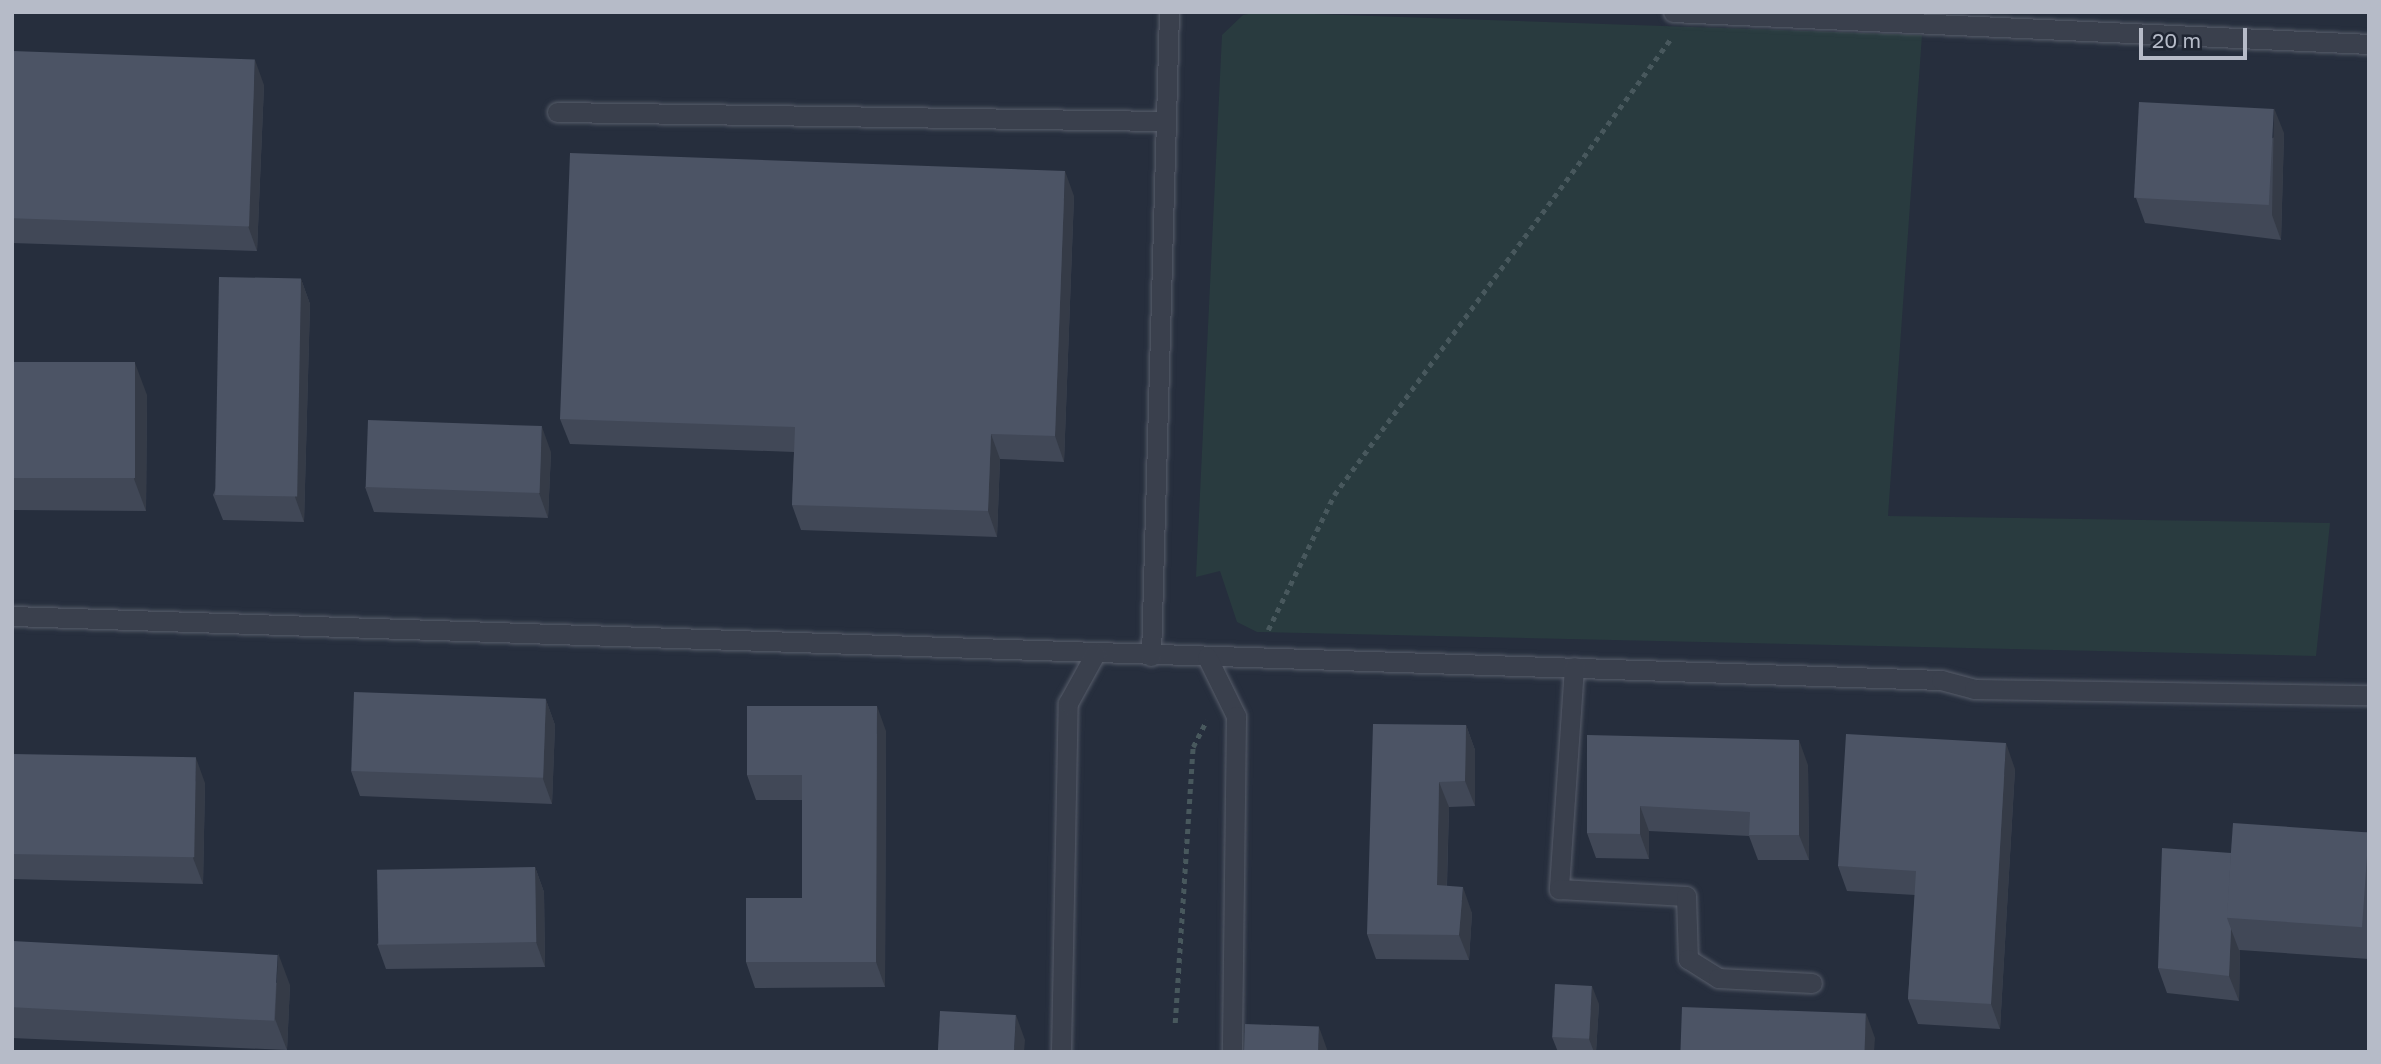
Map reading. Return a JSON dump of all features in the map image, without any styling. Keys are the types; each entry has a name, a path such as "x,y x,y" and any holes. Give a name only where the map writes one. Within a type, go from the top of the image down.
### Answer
{"lane":[{"path":"1150,656 1169,12"},
{"path":"1673,12 2369,44"},
{"path":"557,112 1166,121"},
{"path":"12,617 1941,680 1974,688 2369,695"},
{"path":"1061,1052 1068,703 1095,654"},
{"path":"1207,657 1237,716 1232,1052"},
{"path":"1573,667 1559,889 1686,895 1688,959 1718,978 1812,983"}],"path":[{"path":"1254,658 1334,495 1690,13"},
{"path":"1175,1023 1194,747 1222,688"}],"shaded area":[{"path":"1259,12 1922,35 1888,516 2330,523 2316,656 1257,632 1237,622 1220,571 1196,577 1222,35 1243,15"}],"building":[{"path":"12,51 255,59 249,226 12,218"},
{"path":"2139,102 2274,109 2269,205 2134,198"},
{"path":"570,153 1065,171 1055,436 991,434 988,511 792,505 795,427 560,419"},
{"path":"219,277 301,278 297,496 215,495"},
{"path":"12,362 135,362 135,478 12,478"},
{"path":"368,420 542,426 540,493 366,487"},
{"path":"354,692 546,699 543,778 351,771"},
{"path":"747,706 877,706 876,962 746,962 746,898 802,898 802,775 747,775"},
{"path":"1373,724 1466,725 1465,781 1439,782 1437,885 1463,887 1459,935 1367,934"},
{"path":"1846,734 2006,743 1991,1004 1908,999 1916,871 1838,866"},
{"path":"1587,735 1799,740 1799,835 1749,835 1750,812 1640,806 1640,834 1587,833"},
{"path":"12,754 196,757 194,857 12,854"},
{"path":"2233,823 2369,832 2362,927 2226,918"},
{"path":"2162,848 2231,853 2227,918 2231,929 2229,976 2158,968"},
{"path":"535,867 536,942 378,945 377,870"},
{"path":"12,941 278,955 274,1021 12,1007"},
{"path":"1555,984 1592,986 1589,1039 1552,1037"},
{"path":"1682,1007 1866,1013 1865,1052 1680,1052"},
{"path":"940,1011 1016,1015 1014,1052 938,1052"},
{"path":"1245,1024 1319,1027 1318,1052 1244,1052"}]}
